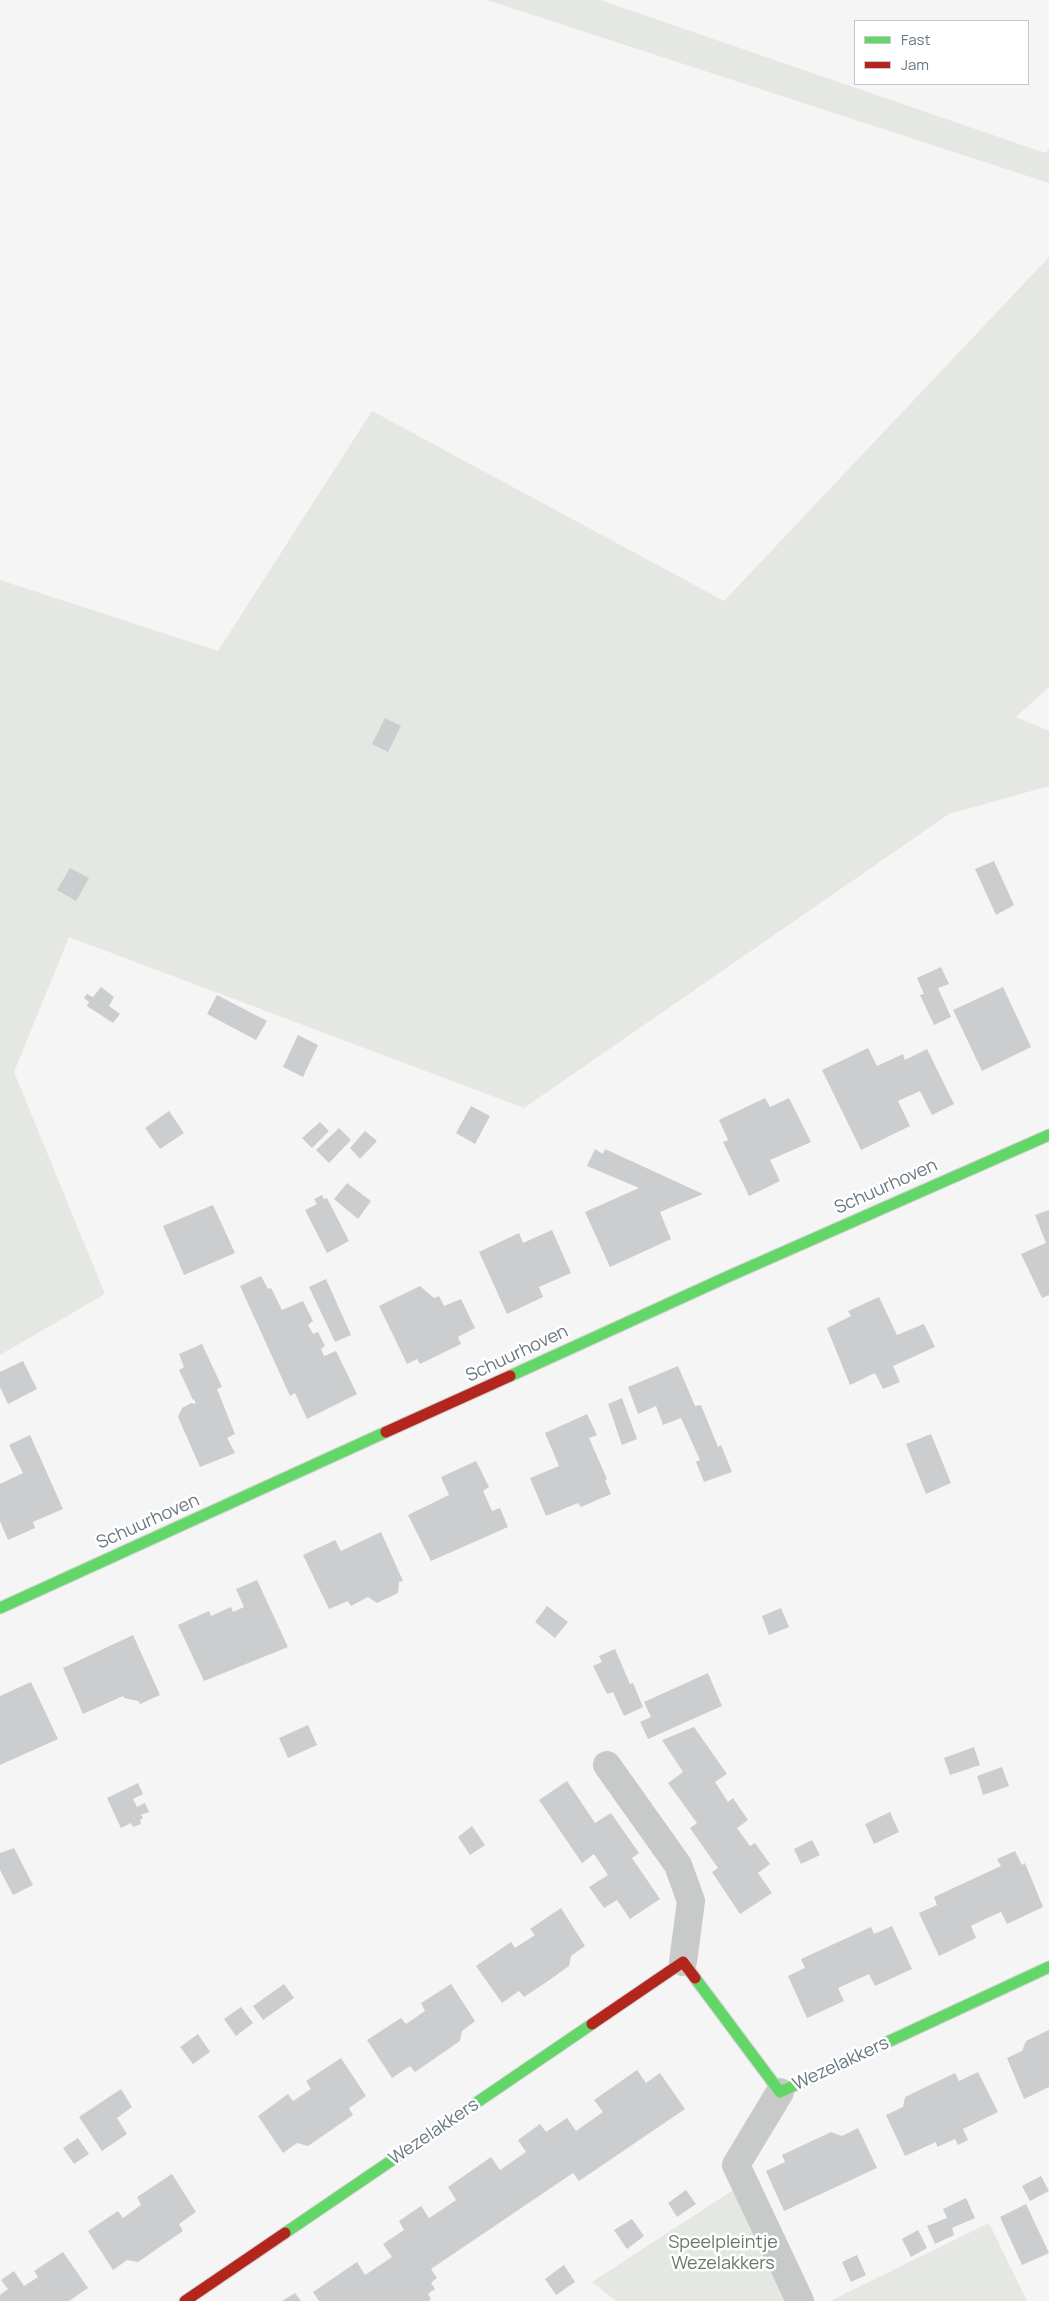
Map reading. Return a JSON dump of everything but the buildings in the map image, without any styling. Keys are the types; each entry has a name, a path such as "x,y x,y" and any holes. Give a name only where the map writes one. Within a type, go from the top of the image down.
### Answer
{"street":[{"name":"Schuurhoven","path":"0,1608 727,1277 1049,1135"},
{"path":"607,1765 678,1865 691,1901 683,1962"},
{"name":"Wezelakkers","path":"185,2301 683,1962 780,2092 1049,1967"},
{"path":"780,2092 736,2166 800,2301"}],"green space":[{"path":"487,0 600,0 1045,153 1049,149 1049,183"},
{"path":"1049,257 1049,687 1016,717 1049,731 1049,786 949,814 524,1108 69,937 14,1072 105,1294 0,1355 0,580 218,651 372,411 724,601"},
{"name":"Speelpleintje Wezelakkers","path":"744,2183 800,2301 616,2301 592,2282"},
{"path":"989,2223 1027,2301 830,2301"}],"traffic: fast":[{"path":"510,1376 727,1277 1049,1135"},
{"path":"0,1608 386,1432"},
{"path":"695,1978 780,2092 1049,1967"},
{"path":"285,2233 592,2024"}],"traffic: jam":[{"path":"386,1432 510,1376"},
{"path":"592,2024 683,1962 695,1978"},
{"path":"185,2301 285,2233"}]}
